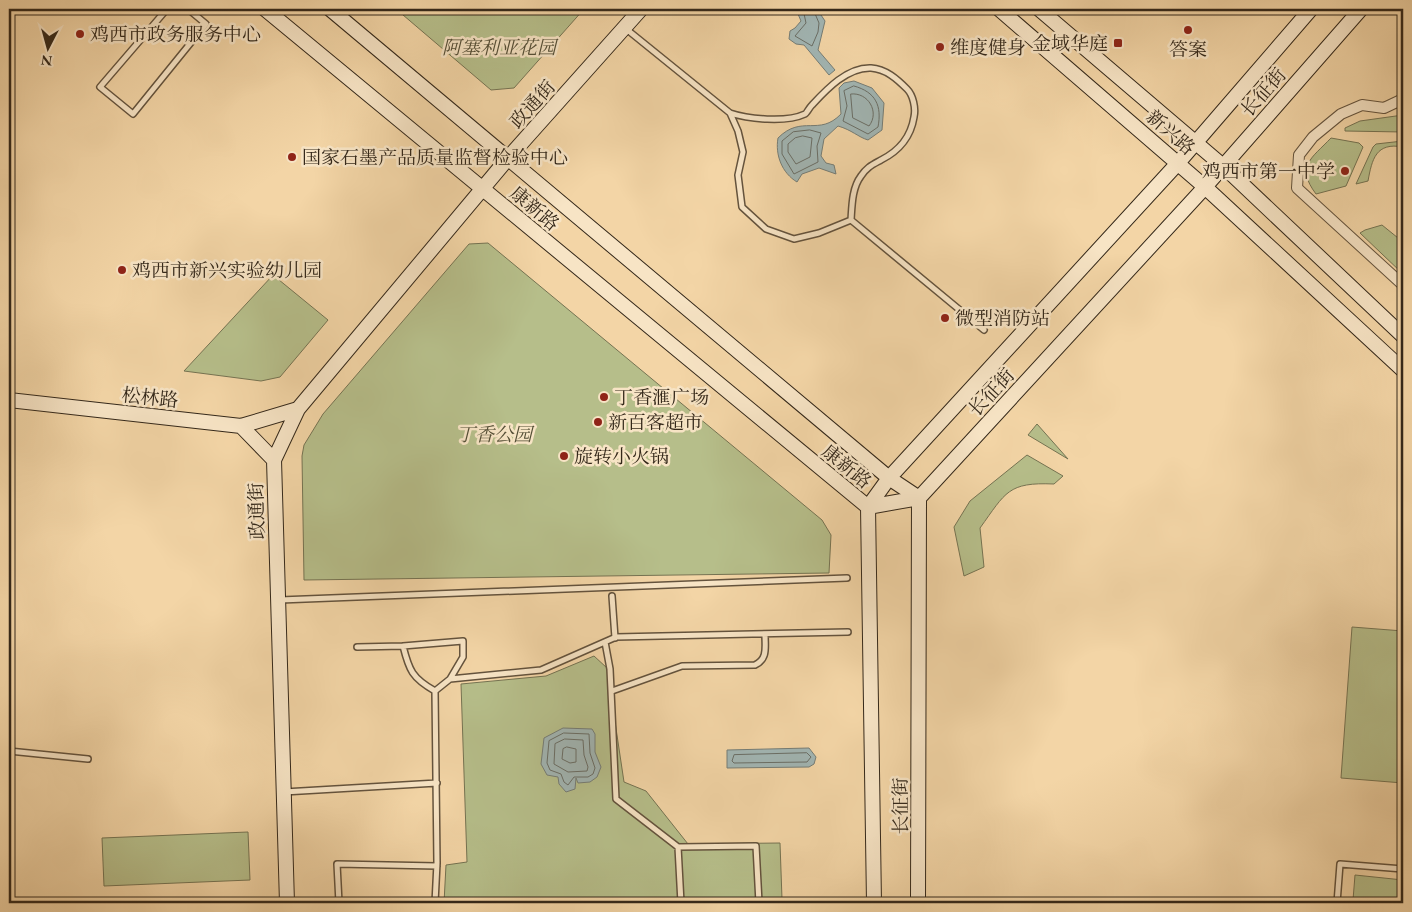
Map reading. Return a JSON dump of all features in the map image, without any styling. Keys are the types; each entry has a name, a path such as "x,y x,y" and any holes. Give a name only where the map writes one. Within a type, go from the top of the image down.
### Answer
{"main road":[{"name":"康新路","path":"265,9 868,507 919,498"},
{"name":"康新路","path":"330,9 510,157 890,478 919,498"},
{"name":"政通街","path":"287,903 274,460 298,409 510,157 641,9"},
{"name":"新兴路","path":"998,9 1205,187 1403,370"},
{"name":"新兴路","path":"1039,9 1224,166 1403,336"},
{"name":"长征街","path":"874,903 868,507 890,478 1178,164 1311,9"},
{"name":"长征街","path":"918,903 919,498 1224,166 1361,9"},
{"name":"松林路","path":"9,400 241,426"},
{"path":"274,460 241,426 298,409"}],"street":[{"path":"1403,99 1384,108 1362,105 1341,114 1320,131 1299,155 1297,188 1403,285"}],"lane":[{"path":"167,9 100,87 133,114 206,24 188,9"},
{"path":"624,28 730,113 745,118 764,120 806,114 834,83 852,72 871,68 893,76 910,92 915,110 912,130 902,145 882,160 870,164 860,177 853,198 851,220"},
{"path":"730,113 738,131 743,152 738,175 742,206 766,229 794,239 820,233 851,220"},
{"path":"851,220 984,330"},
{"path":"278,600 847,578"},
{"path":"612,596 615,638"},
{"path":"450,679 541,670 615,638 848,632"},
{"path":"612,691 682,666 755,665 765,656 765,634"},
{"path":"357,647 403,646 463,641 464,657 450,679 435,691 437,783 435,903"},
{"path":"605,642 612,691 616,799 678,847 756,846 759,903"},
{"path":"403,646 409,670 420,683 435,691"},
{"path":"9,750 88,759"},
{"path":"284,792 437,783"},
{"path":"678,847 681,903"},
{"path":"339,903 337,864 437,866"},
{"path":"1337,903 1340,864 1403,869"}],"green space":[{"name":"阿塞利亚花园","path":"396,9 584,9 514,88 491,90"},
{"path":"1403,115 1403,132 1345,131 1345,128 1360,121"},
{"path":"1331,138 1359,143 1363,147 1346,186 1316,194 1307,176 1308,163"},
{"path":"1403,141 1403,147 1394,146 1381,150 1371,166 1368,181 1356,184 1376,144"},
{"path":"1382,225 1403,242 1403,274 1360,233"},
{"name":"丁香公园","path":"488,243 822,520 831,535 829,573 304,580 302,456 304,445 323,414 469,244"},
{"path":"273,275 328,320 280,377 261,381 184,371"},
{"path":"1037,424 1068,459 1028,435"},
{"path":"1027,455 1063,476 1054,484 1027,485 1017,488 1003,498 980,528 984,567 964,576 954,527 970,501"},
{"path":"1352,627 1403,631 1403,783 1341,778"},
{"path":"594,656 607,668 624,782 646,791 688,844 780,843 782,899 681,903 444,903 446,865 467,862 461,684 546,676"},
{"path":"248,832 250,880 104,886 102,838"},
{"path":"1355,875 1403,880 1403,903 1353,900"}],"water":[{"path":"799,9 817,9 825,21 818,50 835,70 829,75 804,45 796,44 789,39 790,31 801,21 798,14"},
{"path":"854,81 872,88 884,103 882,130 868,140 838,126 824,139 821,156 826,163 834,165 836,174 819,168 802,174 797,182 787,174 781,163 777,144 778,138 795,127 825,124 833,121 841,114 839,88 844,83"},
{"path":"563,728 592,729 595,734 595,752 601,767 597,777 590,782 578,783 576,778 575,789 566,792 559,784 558,777 547,775 541,764 544,738"},
{"path":"809,748 816,757 814,764 809,767 727,768 727,750"}],"place":[{"name":"答案","path":"1188,30"},
{"name":"鸡西市政务服务中心","path":"80,34"},
{"name":"金域华庭","path":"1118,43"},
{"name":"维度健身","path":"940,47"},
{"name":"国家石墨产品质量监督检验中心","path":"292,157"},
{"name":"鸡西市第一中学","path":"1345,171"},
{"name":"鸡西市新兴实验幼儿园","path":"122,270"},
{"name":"微型消防站","path":"945,318"},
{"name":"丁香滙广场","path":"604,397"},
{"name":"新百客超市","path":"598,422"},
{"name":"旋转小火锅","path":"564,456"}]}
